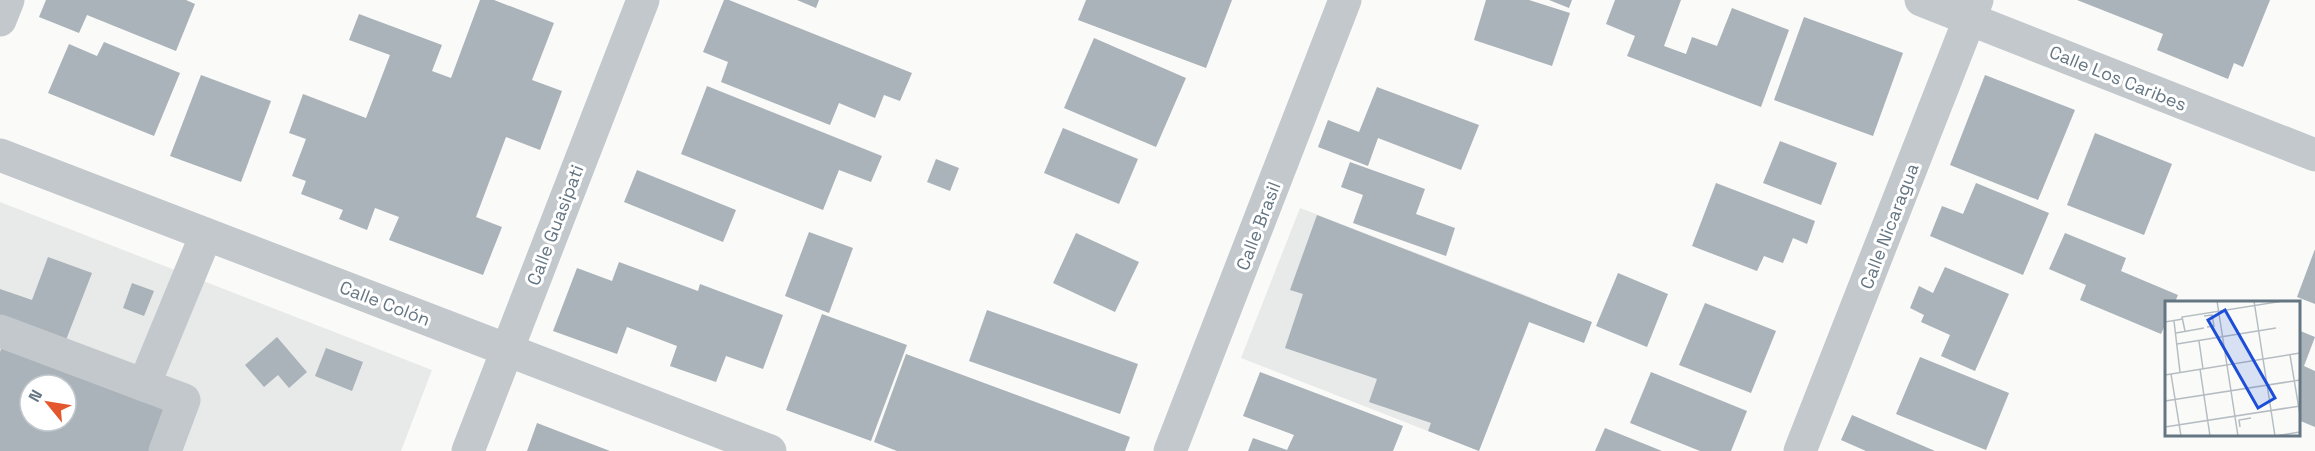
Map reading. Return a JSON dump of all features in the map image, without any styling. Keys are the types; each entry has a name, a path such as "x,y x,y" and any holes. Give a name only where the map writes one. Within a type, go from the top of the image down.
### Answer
{"street":[{"path":"0,21 8,0"},
{"name":"Calle Guasipati","path":"468,451 643,0"},
{"name":"Calle Brasil","path":"1170,451 1345,0"},
{"name":"Calle Los Caribes","path":"1921,0 1973,10 2315,155"},
{"name":"Calle Nicaragua","path":"1800,451 1973,10"},
{"name":"Calle Colón","path":"0,155 770,451"},
{"path":"144,385 206,235"},
{"path":"0,331 184,400 165,451"}],"shaded area":[{"path":"0,202 432,370 401,451 0,451"},
{"path":"1300,208 1538,300 1479,451 1241,358"}],"building":[{"path":"46,0 186,0 195,4 176,51 87,15 79,33 39,17"},
{"path":"480,0 494,0 554,23 532,80 562,91 540,150 506,137 476,217 502,227 483,275 389,240 399,217 375,208 367,230 339,219 343,210 301,194 306,181 292,176 306,139 289,133 303,94 366,118 390,55 349,40 359,14 442,45 432,71 451,78"},
{"path":"724,0 729,0 912,73 900,101 884,95 875,118 839,103 830,125 721,82 728,62 703,52"},
{"path":"797,0 819,0 816,8"},
{"path":"1086,0 1232,0 1206,68 1078,20"},
{"path":"1486,0 1529,0 1570,13 1552,66 1474,40"},
{"path":"1549,0 1572,0 1569,8"},
{"path":"1615,0 1681,0 1664,46 1686,54 1692,37 1717,46 1732,8 1789,30 1761,107 1627,56 1635,36 1606,24"},
{"path":"2077,0 2270,0 2243,67 2234,63 2228,79 2157,50 2163,34"},
{"path":"1804,17 1903,53 1873,136 1774,100"},
{"path":"1094,38 1186,78 1156,147 1064,108"},
{"path":"104,42 180,73 154,136 48,93 69,44 97,56"},
{"path":"201,75 271,101 241,182 170,156"},
{"path":"1985,75 2075,110 2038,200 1950,165"},
{"path":"707,86 882,156 871,182 839,170 823,210 681,154"},
{"path":"1377,87 1479,125 1461,170 1378,138 1368,166 1318,147 1328,120 1359,132"},
{"path":"1063,128 1138,159 1119,204 1044,173"},
{"path":"2095,133 2172,164 2144,235 2067,205"},
{"path":"1780,141 1837,163 1821,205 1763,183"},
{"path":"936,159 959,168 950,191 927,182"},
{"path":"1350,162 1425,189 1416,214 1455,228 1446,256 1353,223 1363,195 1341,187"},
{"path":"637,170 736,210 723,242 624,202"},
{"path":"1716,183 1815,221 1807,244 1793,238 1783,263 1764,256 1757,271 1692,246"},
{"path":"1976,183 2049,213 2023,275 1930,236 1942,206 1963,214"},
{"path":"1317,215 1592,322 1584,343 1529,322 1479,451 1428,431 1431,423 1369,402 1377,379 1285,348 1303,294 1290,290"},
{"path":"809,232 853,248 829,313 785,296"},
{"path":"1076,233 1139,262 1115,312 1053,283"},
{"path":"2065,233 2126,258 2121,271 2178,295 2175,301 2165,301 2165,325 2161,334 2080,300 2086,285 2049,269"},
{"path":"2315,249 2315,304 2297,297"},
{"path":"48,257 92,273 66,340 0,316 0,289 32,300"},
{"path":"619,262 698,291 700,284 783,315 763,369 726,356 716,382 670,366 677,346 627,327 617,354 553,331 577,268 612,281"},
{"path":"1945,267 2009,294 1975,371 1941,356 1950,335 1921,322 1924,315 1910,308 1919,286 1933,293"},
{"path":"1618,273 1668,294 1647,347 1596,326"},
{"path":"132,283 154,291 144,316 123,308"},
{"path":"1705,303 1776,331 1751,393 1679,365"},
{"path":"987,310 1138,364 1120,414 969,361"},
{"path":"822,314 907,345 871,441 786,410"},
{"path":"2300,331 2315,337 2304,366 2315,371 2315,427 2300,421"},
{"path":"277,337 307,372 289,388 278,375 264,387 245,365"},
{"path":"3,343 167,404 149,451 0,451 0,352"},
{"path":"326,348 363,362 352,391 315,376"},
{"path":"906,354 1130,437 1125,451 897,451 874,442"},
{"path":"1920,357 2009,393 1986,450 1896,414"},
{"path":"1260,372 1403,426 1393,451 1248,451 1253,438 1287,450 1294,435 1243,416"},
{"path":"1651,372 1747,411 1731,451 1700,451 1630,423"},
{"path":"1852,415 1935,451 1866,451 1841,440"},
{"path":"537,423 610,451 527,451"},
{"path":"1605,428 1662,451 1595,451"}]}
